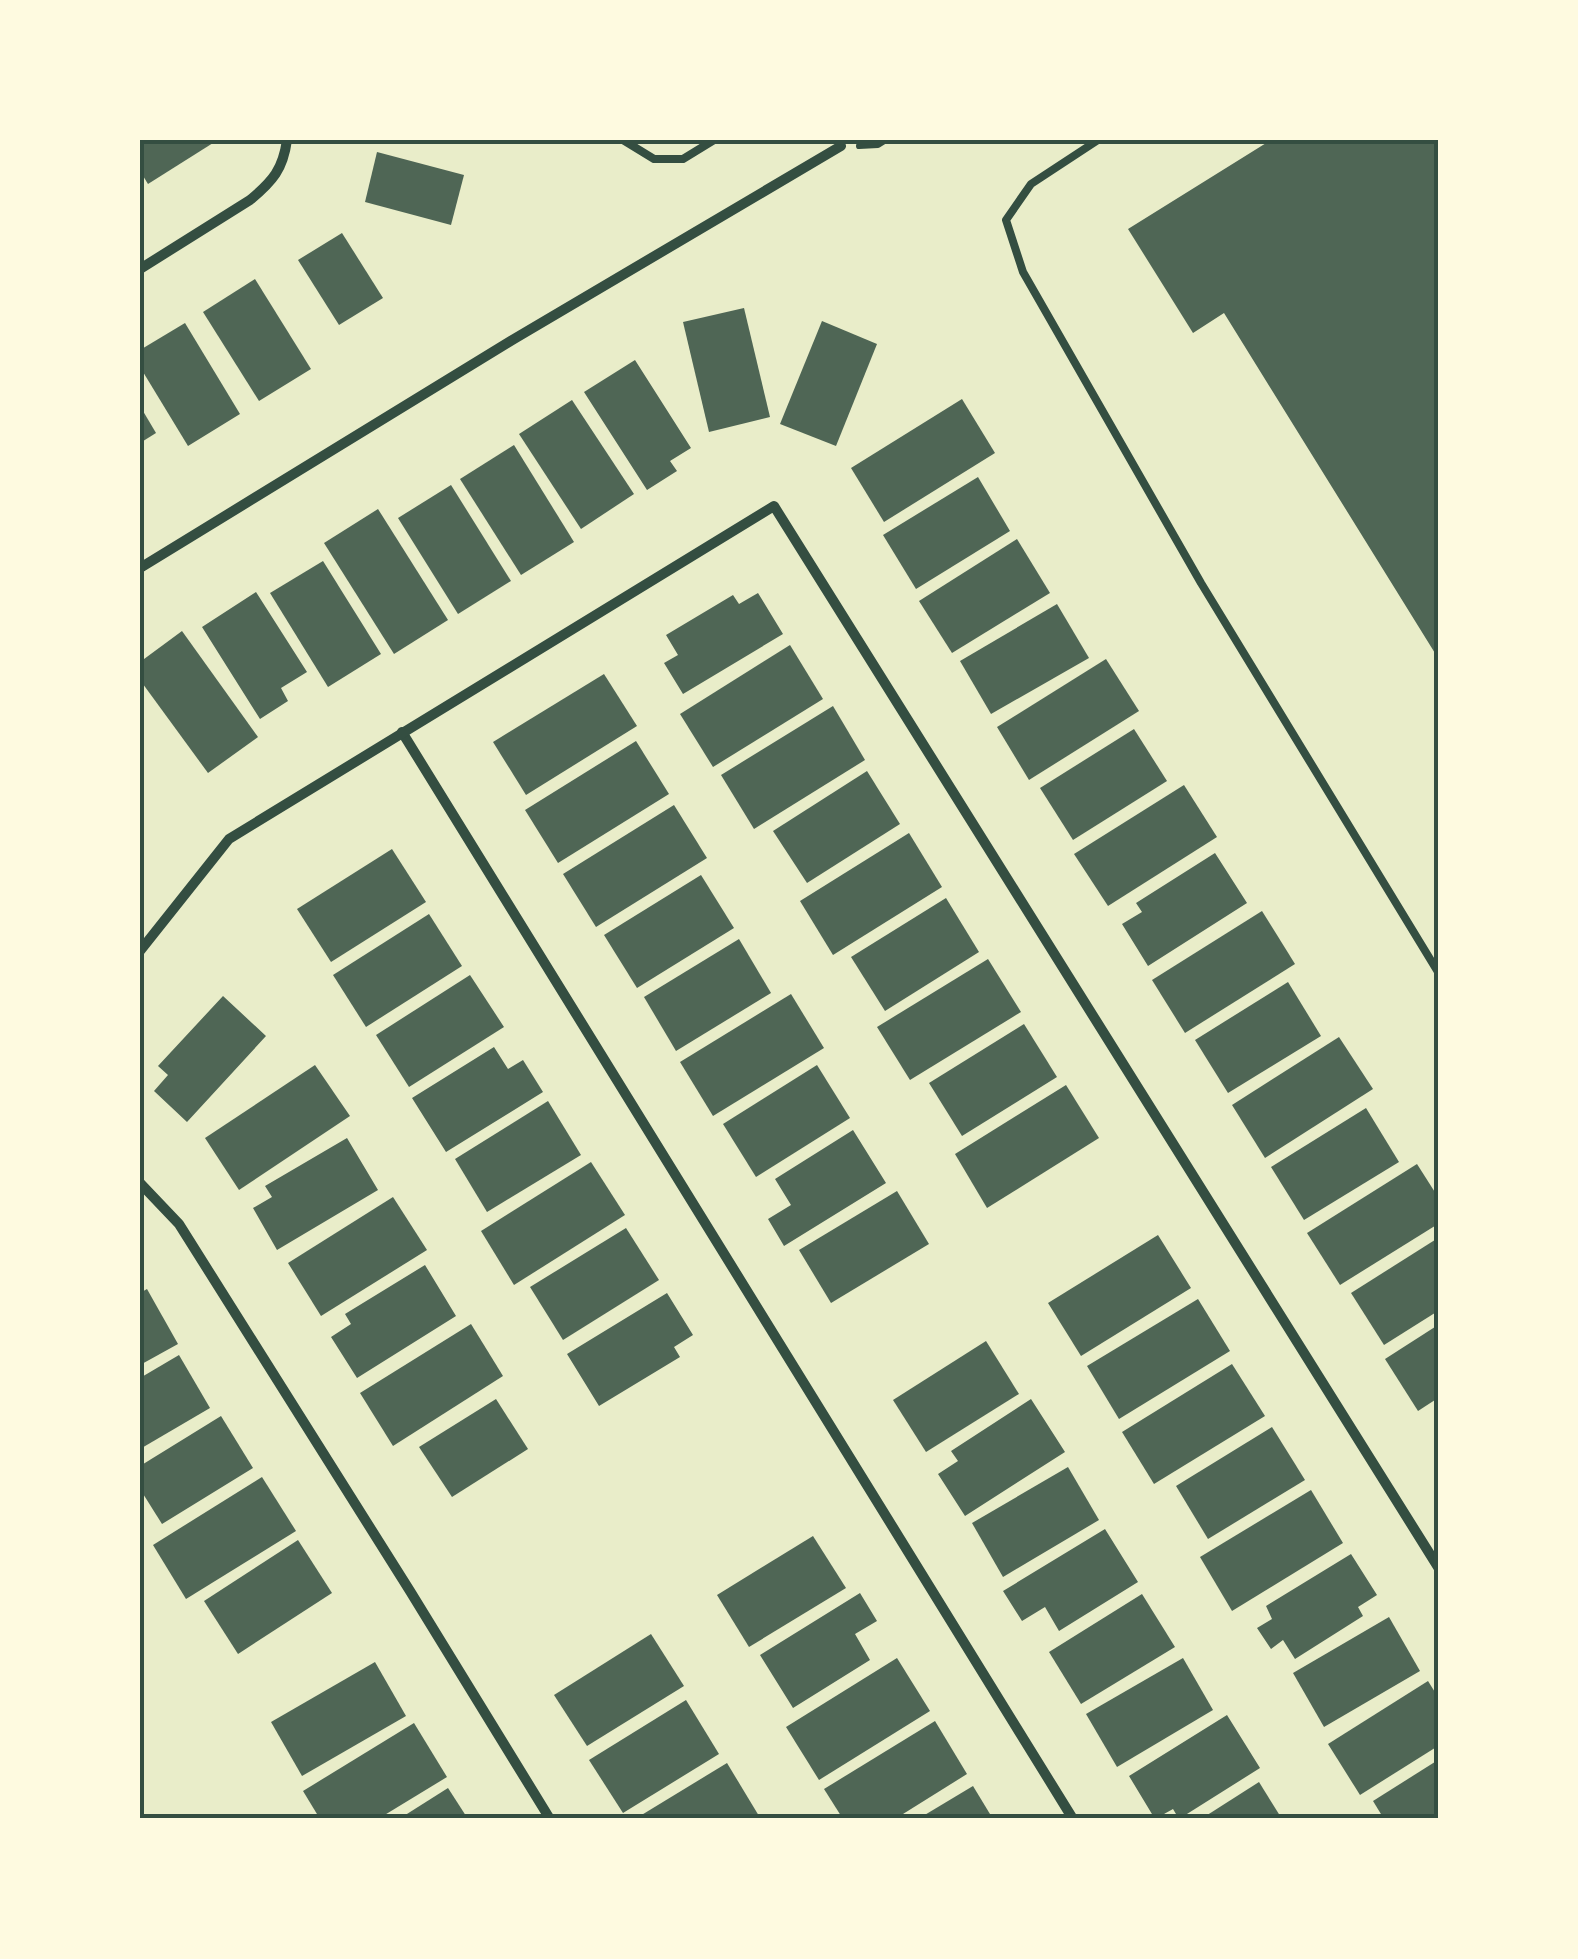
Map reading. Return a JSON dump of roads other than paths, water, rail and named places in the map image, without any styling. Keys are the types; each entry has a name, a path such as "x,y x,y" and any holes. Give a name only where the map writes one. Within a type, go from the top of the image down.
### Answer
{"street":[{"path":"140,268 265,188 284,158 287,140"},
{"path":"140,568 841,146"},
{"path":"140,951 230,839 774,506 1438,1567"},
{"path":"402,732 1073,1819"},
{"path":"140,1183 179,1224 550,1819"}],"lane":[{"path":"623,140 654,159 683,160 714,140"},
{"path":"1098,140 1031,184 1006,220 1024,272 1202,584 1438,972"}]}
